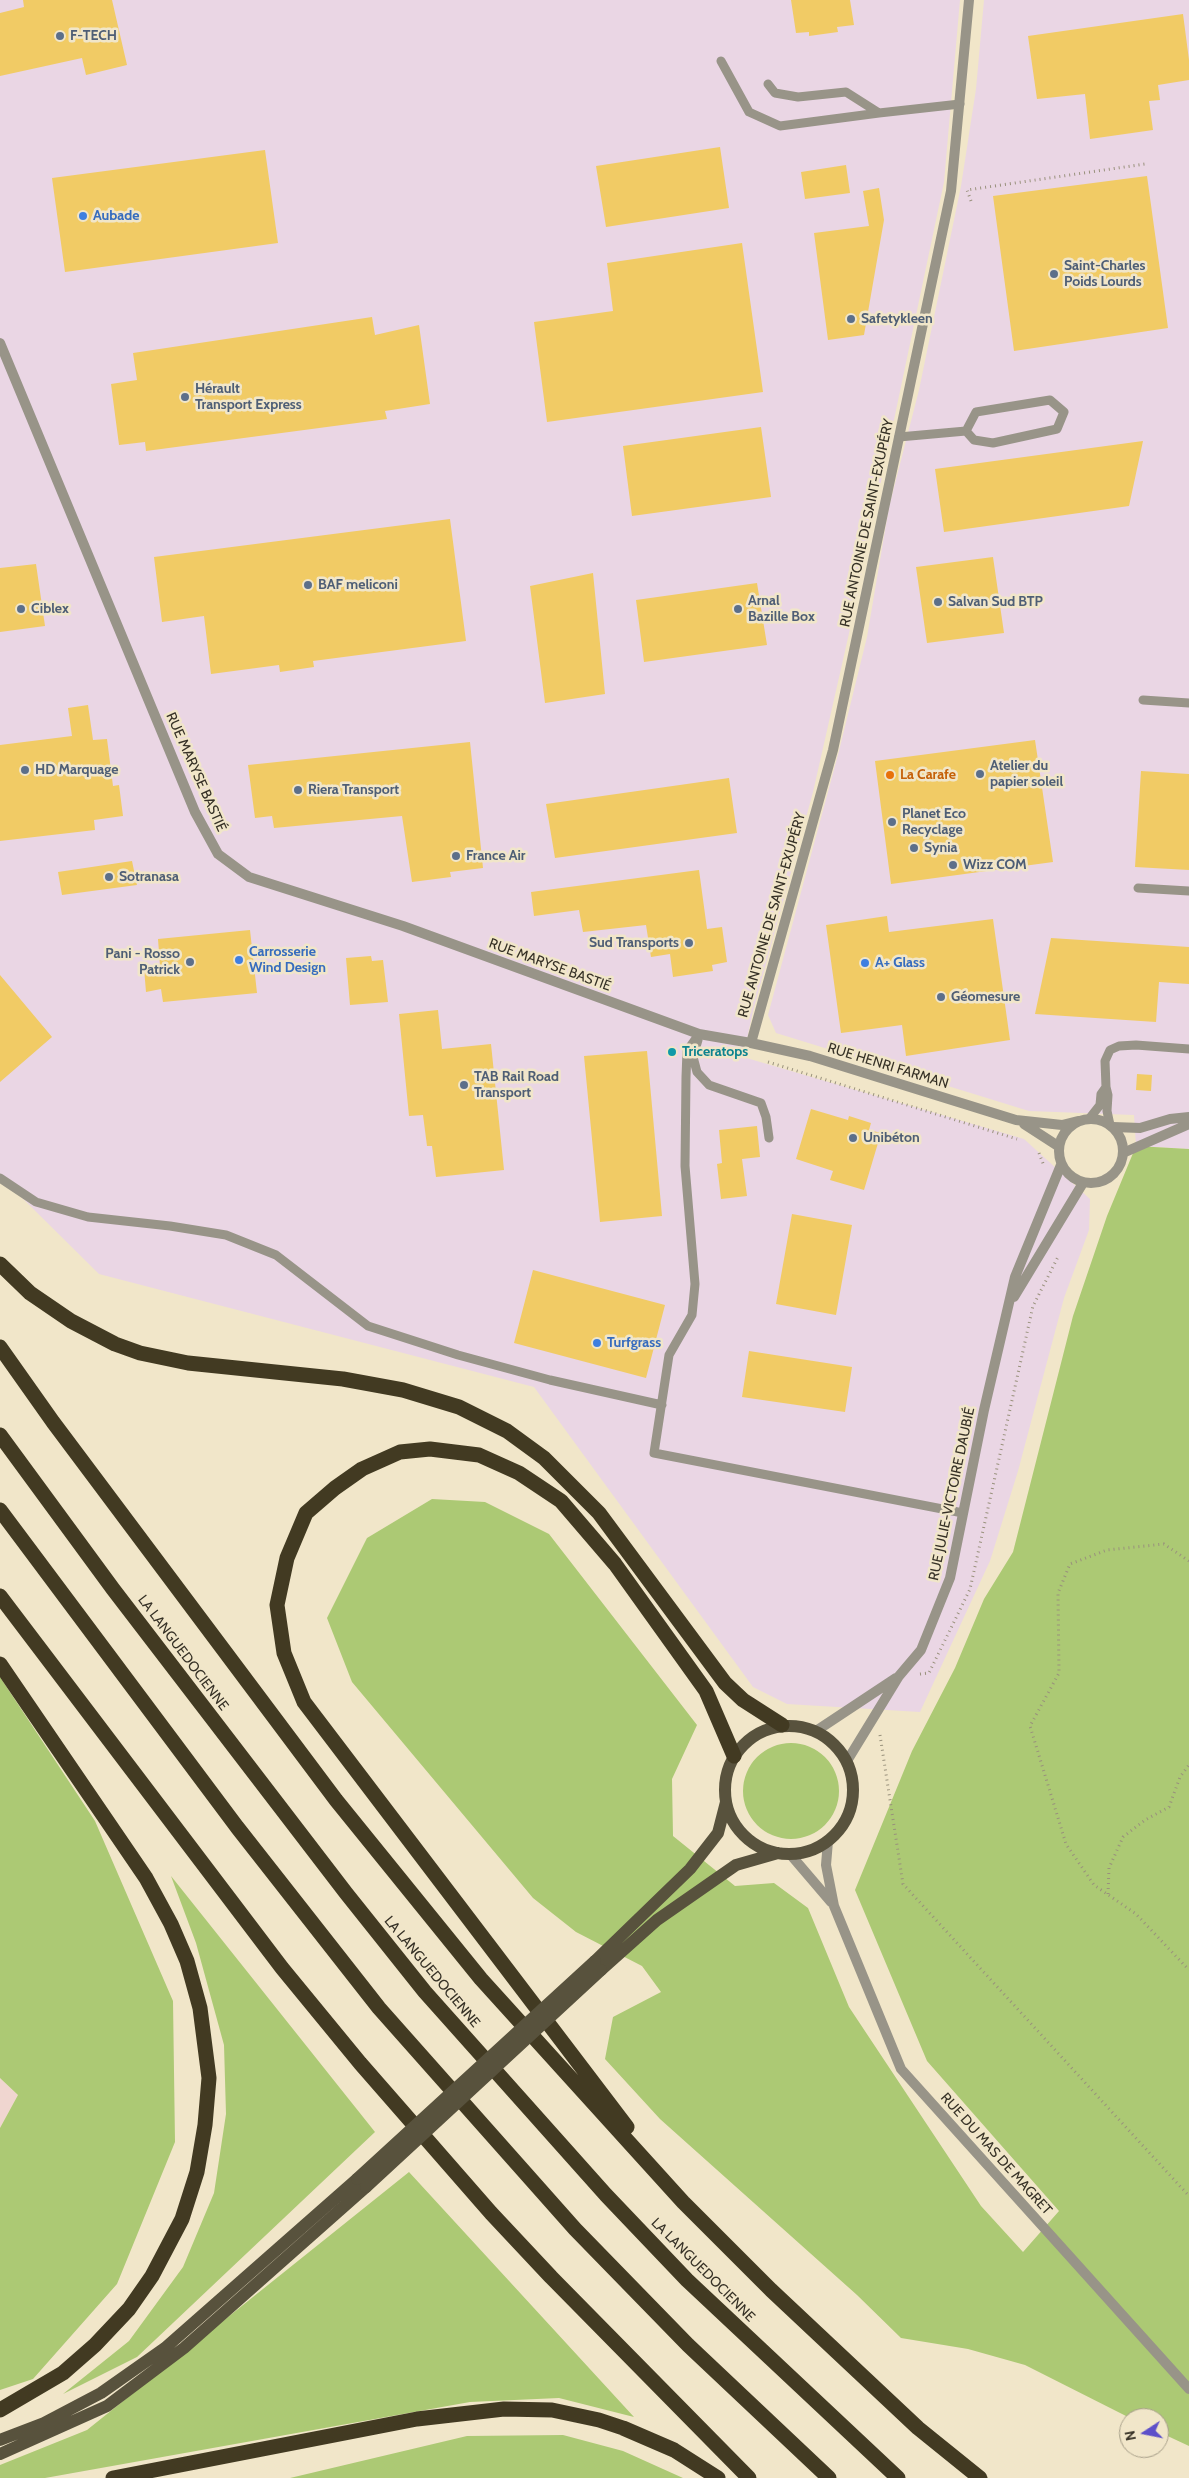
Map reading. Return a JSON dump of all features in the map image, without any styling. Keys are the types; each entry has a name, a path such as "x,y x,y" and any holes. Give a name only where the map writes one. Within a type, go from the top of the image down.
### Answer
{"highway":[{"path":"0,1264 30,1293 57,1313 101,1338 140,1353 188,1363 343,1379 404,1390 459,1407 507,1431 544,1458 599,1513 725,1683 743,1700 782,1725"},
{"path":"0,1347 53,1422 336,1800 481,1979 683,2202 831,2348 918,2428 980,2478"},
{"name":"LA LANGUEDOCIENNE","path":"0,1435 131,1612 346,1893 425,1992 606,2195 687,2280 898,2478"},
{"path":"683,2202 475,1924 304,1702 284,1653 277,1604 287,1558 306,1513 362,1468 400,1452 430,1449 478,1455 519,1473 562,1501 615,1564 706,1691 734,1756"},
{"path":"0,1510 237,1827 379,2008 575,2229 688,2345 829,2478"},
{"path":"0,1596 282,1968 360,2063 491,2213 551,2277 749,2478"},
{"path":"0,1664 146,1878 171,1924 187,1961 200,2008 209,2078 205,2125 197,2172 182,2220 152,2276 129,2308 95,2345 52,2380 0,2410"},
{"path":"113,2478 417,2419 504,2408 552,2410 599,2420 624,2428 674,2450 718,2478"}],"main road":[{"path":"598,1965 736,1864 813,1850 828,1841 843,1825 852,1804 853,1782 847,1761 834,1744 816,1731 797,1726 782,1725 760,1732 746,1742 734,1756 725,1786 726,1802 733,1820 744,1836 760,1847 784,1854"},
{"path":"0,2454 107,2406 184,2348 598,1965 690,1869 718,1833 726,1802"},
{"path":"0,2440 44,2422 101,2394 165,2348 362,2183"}],"street":[{"name":"RUE ANTOINE DE SAINT-EXUPÉRY","path":"751,1043 833,750 951,191 969,0"},
{"name":"RUE MARYSE BASTIÉ","path":"0,343 195,812 218,854 249,877 403,926 699,1034 751,1043"},
{"name":"RUE HENRI FARMAN","path":"751,1043 810,1056 1016,1120 1062,1125 1078,1121"},
{"path":"1111,1126 1121,1140 1123,1153 1118,1169 1106,1180 1096,1184 1075,1180 1061,1165 1058,1146 1063,1135 1078,1121 1099,1120 1111,1126 1140,1128 1170,1119 1189,1117"},
{"name":"RUE HENRI FARMAN","path":"1016,1120 1058,1146"},
{"path":"1123,1153 1189,1124"},
{"name":"RUE JULIE-VICTOIRE DAUBIÉ","path":"847,1761 899,1676 921,1650 950,1578 1015,1277 1061,1165"},
{"name":"RUE JULIE-VICTOIRE DAUBIÉ","path":"1008,1307 1084,1183"},
{"name":"RUE JULIE-VICTOIRE DAUBIÉ","path":"816,1731 899,1676"},
{"name":"RUE DU MAS DE MAGRET","path":"828,1841 826,1865 834,1906 901,2069 1189,2390"},
{"name":"RUE DU MAS DE MAGRET","path":"784,1854 834,1906"}],"lane":[{"path":"721,61 750,112 780,126 960,104"},
{"path":"768,84 775,93 798,97 846,92 879,113"},
{"path":"1050,400 1064,412 1056,429 993,443 974,440 966,431 976,412 1050,400"},
{"path":"899,437 966,431"},
{"path":"1143,700 1189,703"},
{"path":"1138,888 1189,891"},
{"path":"699,1034 693,1057 697,1072 709,1085 761,1103 766,1117 769,1138"},
{"path":"699,1034 687,1051 685,1166 695,1284 692,1315 669,1355 654,1453 963,1513"},
{"path":"1111,1126 1107,1112 1108,1095 1105,1061 1110,1050 1119,1046 1189,1048"},
{"path":"1089,1119 1100,1105 1101,1094 1106,1087"},
{"path":"0,1178 36,1202 88,1217 170,1226 226,1235 276,1255 368,1326 458,1355 550,1380 662,1405"}],"path":[{"path":"970,201 967,190 1145,164"},
{"path":"751,1043 770,1065 1026,1142"},
{"path":"1036,1144 1052,1187"},
{"path":"899,1676 929,1673 970,1590 1033,1306 1060,1253"},
{"path":"1189,1561 1164,1544 1107,1550 1070,1564 1058,1593 1059,1673 1030,1726 1066,1844 1094,1885 1136,1914 1189,1970"},
{"path":"877,1712 903,1884 1189,2196"},
{"path":"1108,1894 1109,1868 1123,1837 1145,1820 1170,1807 1180,1777 1189,1765"}],"shaded area":[{"path":"0,0 960,0 944,182 850,629 813,792 753,1011 743,1057 1024,1139 1090,1199 1089,1230 1064,1298 1018,1471 990,1561 920,1712 787,1704 753,1687 534,1387 99,1274 0,1176"},
{"path":"984,0 1189,0 1189,1149 1136,1146 1134,1115 1029,1111 776,1033 768,1015 839,751 867,637 889,507 919,390 961,186 976,89"},
{"path":"0,2078 18,2095 0,2128"}],"green space":[{"path":"1136,1146 1189,1149 1189,2446 1169,2437 1169,2408 1119,2408 1119,2412 1025,2365 968,2349 901,2338 857,2295 660,2119 605,2059 613,2017 661,1992 642,1966 576,1932 533,1898 352,1682 327,1618 367,1538 432,1499 485,1502 549,1534 697,1725 672,1779 673,1836 735,1886 774,1883 808,1908 849,2007 981,2206 1023,2252 1059,2211 927,2061 855,1890 912,1751 955,1668 984,1599 1013,1552 1073,1316 1107,1216"},
{"path":"0,1677 95,1821 173,2001 175,2142 117,2284 33,2379 0,2390 0,2128 18,2095 0,2078"},
{"path":"791,1743 809,1747 825,1757 835,1773 839,1791 835,1809 825,1825 809,1835 791,1839 773,1835 757,1825 747,1809 743,1791 747,1773 757,1757 773,1747"},
{"path":"171,1876 375,2132 137,2357 63,2394 129,2341 183,2267 214,2193 226,2114 224,2045 196,1943"},
{"path":"409,2172 634,2417 559,2398 470,2402 45,2478 0,2478 0,2465 87,2430"},
{"path":"563,2435 623,2451 683,2478 290,2478 467,2436"}],"building":[{"name":"F-TECH","path":"23,0 112,0 127,65 86,75 82,58 0,76 0,13 24,7"},
{"path":"791,0 850,0 854,25 837,27 838,32 809,36 809,32 796,33"},
{"path":"1183,14 1189,60 1189,80 1158,85 1160,100 1149,101 1153,130 1090,139 1085,94 1037,99 1028,36"},
{"path":"720,147 729,208 606,227 596,166"},
{"path":"265,150 278,243 65,272 52,178"},
{"path":"846,165 850,193 805,199 801,172"},
{"path":"1147,176 1168,328 1014,351 993,196"},
{"path":"879,188 884,220 864,335 828,340 814,233 869,226 863,191"},
{"path":"742,243 763,392 547,422 534,322 613,311 607,263"},
{"path":"372,317 375,335 419,325 430,404 385,411 387,419 146,451 145,442 119,445 111,384 137,380 133,353"},
{"path":"761,427 771,497 632,516 623,446"},
{"path":"1143,441 1129,506 944,532 935,469"},
{"name":"BAF meliconi","path":"450,519 466,641 313,661 314,667 280,672 279,665 211,674 204,616 162,622 154,557"},
{"path":"993,557 1004,633 927,643 916,567"},
{"name":"Ciblex","path":"36,564 45,626 0,632 0,568"},
{"path":"593,573 605,694 545,703 530,586"},
{"path":"757,583 767,645 644,662 636,600"},
{"path":"88,705 93,740 107,739 113,786 119,785 123,816 94,820 95,830 0,841 0,745 72,736 68,708"},
{"path":"1035,740 1053,862 891,884 875,761"},
{"path":"470,742 483,868 450,872 451,877 412,882 402,816 274,828 272,816 255,818 248,765"},
{"path":"1141,771 1189,774 1189,870 1135,867"},
{"path":"729,778 737,833 555,858 546,804"},
{"path":"132,861 137,885 62,895 58,872"},
{"path":"699,870 707,929 722,927 727,962 712,965 713,971 673,977 670,954 651,957 646,925 583,932 579,910 534,916 531,892"},
{"path":"887,916 889,932 993,919 1010,1040 906,1056 902,1025 841,1033 826,925"},
{"path":"250,930 257,993 163,1002 161,989 146,992 144,968 160,966 158,939"},
{"path":"1051,938 1189,947 1189,984 1159,982 1156,1022 1035,1014"},
{"path":"371,956 372,961 383,960 388,1002 350,1005 346,958"},
{"path":"0,975 52,1037 0,1082"},
{"path":"438,1010 442,1049 491,1044 504,1170 436,1177 432,1146 427,1146 423,1115 409,1116 399,1014"},
{"path":"647,1051 662,1216 600,1222 584,1056"},
{"path":"1137,1074 1152,1075 1151,1091 1136,1090"},
{"path":"811,1109 848,1120 849,1116 871,1123 869,1130 881,1133 864,1190 830,1180 833,1171 796,1159"},
{"path":"757,1126 760,1157 742,1159 747,1196 721,1199 717,1164 722,1163 719,1130"},
{"path":"792,1214 852,1225 836,1315 776,1304"},
{"path":"533,1270 665,1305 646,1378 514,1343"},
{"path":"749,1351 852,1367 845,1412 742,1397"}],"place":[{"name":"F-TECH","path":"60,36"},
{"name":"Aubade","path":"83,216"},
{"name":"Saint-Charles Poids Lourds","path":"1054,274"},
{"name":"Safetykleen","path":"851,319"},
{"name":"Hérault Transport Express","path":"185,397"},
{"name":"BAF meliconi","path":"308,585"},
{"name":"Salvan Sud BTP","path":"938,602"},
{"name":"Ciblex","path":"21,609"},
{"name":"Arnal Bazille Box","path":"738,609"},
{"name":"HD Marquage","path":"25,770"},
{"name":"Atelier du papier soleil","path":"980,774"},
{"name":"La Carafe","path":"890,775"},
{"name":"Riera Transport","path":"298,790"},
{"name":"Planet Eco Recyclage","path":"892,822"},
{"name":"Synia","path":"914,848"},
{"name":"France Air","path":"456,856"},
{"name":"Wizz COM","path":"953,865"},
{"name":"Sotranasa","path":"109,877"},
{"name":"Sud Transports","path":"689,943"},
{"name":"Carrosserie Wind Design","path":"239,960"},
{"name":"Pani - Rosso Patrick","path":"190,962"},
{"name":"A+ Glass","path":"865,963"},
{"name":"Géomesure","path":"941,997"},
{"name":"Triceratops","path":"672,1052"},
{"name":"TAB Rail Road Transport","path":"464,1085"},
{"name":"Unibéton","path":"853,1138"},
{"name":"Turfgrass","path":"597,1343"}]}
